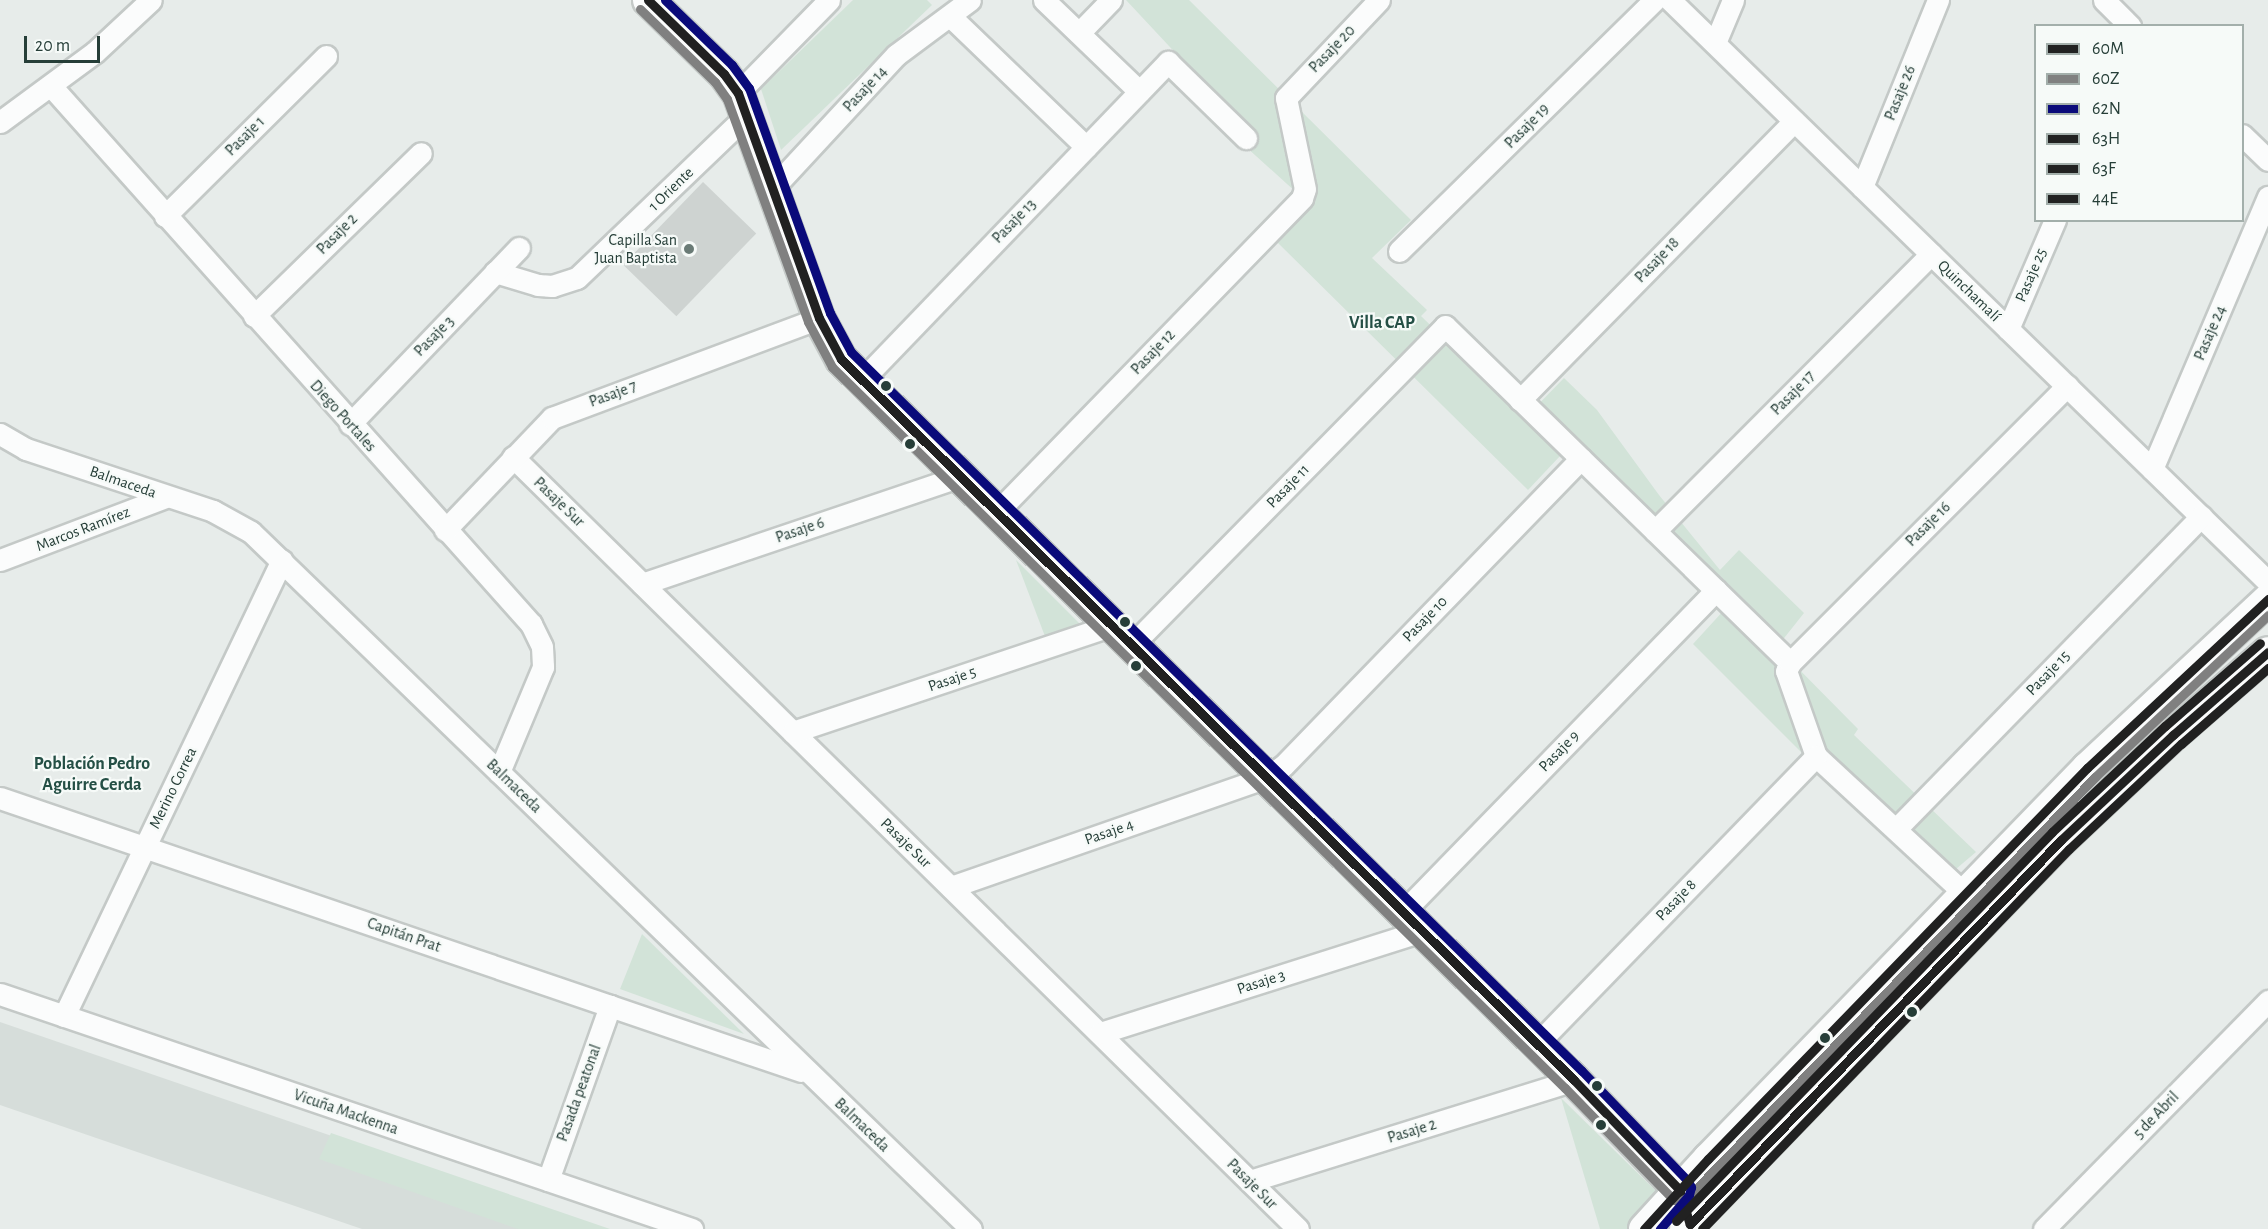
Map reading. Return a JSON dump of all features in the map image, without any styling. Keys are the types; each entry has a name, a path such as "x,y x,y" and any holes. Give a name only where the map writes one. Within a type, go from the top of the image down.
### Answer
{"main road":[{"path":"648,0 724,74 743,104 771,190 819,318 841,359 958,477 1122,635 1574,1080 1679,1189 1690,1227"},
{"path":"1644,1229 1679,1189 2151,706 2268,599"},
{"path":"1690,1227 2061,840 2173,735 2268,652"}],"street":[{"path":"0,122 95,52 151,0"},
{"name":"1 Oriente","path":"495,272 538,285 552,286 577,278 743,104 829,0"},
{"name":"Pasaje 14","path":"771,190 896,55 970,0"},
{"path":"1044,0 1139,91"},
{"path":"1079,33 1111,0"},
{"name":"Pasaje 20","path":"1305,189 1286,98 1379,0"},
{"name":"Pasaje 19","path":"1399,251 1654,0"},
{"name":"Quinchamalí","path":"1670,0 2268,582"},
{"path":"1715,43 1733,0"},
{"name":"Pasaje 26","path":"1862,187 1938,0"},
{"path":"2104,0 2128,24"},
{"path":"950,16 1086,147"},
{"name":"Pasaje 1","path":"165,216 326,56"},
{"name":"Pasaje 13","path":"861,381 1168,62 1246,138"},
{"name":"Diego Portales","path":"51,86 350,424 531,624 542,647 543,667 499,772"},
{"name":"Pasaje 18","path":"1520,400 1794,121"},
{"path":"2244,137 2268,160"},
{"name":"Pasaje 2","path":"254,316 421,153"},
{"name":"Pasaje 12","path":"996,513 1302,198 1305,189"},
{"name":"Pasaje 24","path":"2152,469 2268,197"},
{"name":"Pasaje 25","path":"2008,329 2054,222"},
{"name":"Pasaje 3","path":"350,424 519,248"},
{"name":"Pasaje 17","path":"1655,531 1931,254"},
{"name":"Pasaje 7","path":"445,530 552,418 819,318"},
{"name":"Pasaje 11","path":"1122,635 1445,326 1520,400"},
{"name":"Pasaje 16","path":"1790,663 2067,386"},
{"path":"1520,400 1790,663 1786,671 1787,679 1816,756 1965,894"},
{"name":"Balmaceda","path":"0,434 26,449 233,520 251,532 971,1229"},
{"name":"Pasaje Sur","path":"513,457 1298,1229"},
{"name":"Pasaje 10","path":"1267,777 1283,766 1581,459"},
{"name":"Pasaje 6","path":"642,584 958,477"},
{"name":"Marcos Ramírez","path":"0,560 166,497"},
{"name":"Pasaje 15","path":"1896,829 2201,516"},
{"name":"Merino Correa","path":"64,1016 282,561"},
{"name":"Pasaje 9","path":"1412,921 1716,590"},
{"name":"Pasaje 5","path":"793,732 1122,635"},
{"name":"Pasaje 8","path":"1537,1044 1816,756"},
{"name":"Pasaje 4","path":"951,888 1267,777"},
{"name":"Capitán Prat","path":"0,798 808,1073"},
{"name":"Pasaje 3","path":"1100,1033 1412,921"},
{"name":"Vicuña Mackenna","path":"0,994 692,1229"},
{"name":"5 de Abril","path":"2044,1229 2268,1001"},
{"name":"Pasada peatonal","path":"548,1180 610,1006"},
{"name":"Pasaje 2","path":"1250,1181 1574,1080"}],"shaded area":[{"path":"0,1022 602,1229 362,1229 0,1105"}],"green space":[{"path":"853,0 927,0 932,5 781,150 761,89"},
{"path":"1126,0 1189,0 1411,220 1372,258 1427,310 1421,316 1525,418 1564,378 1597,410 1659,495 1720,570 1739,550 1804,613 1777,647 1858,729 1854,735 1976,852 1956,869 1798,723 1802,753 1693,644 1725,609 1560,456 1528,490 1277,242 1309,204 1169,77 1183,61"},
{"path":"1016,560 1083,627 1046,639"},
{"path":"642,934 744,1034 620,989"},
{"path":"1561,1098 1659,1194 1629,1229 1600,1229"},
{"path":"331,1133 610,1229 518,1229 319,1159"}],"building":[{"name":"Capilla San Juan Baptista","path":"703,182 756,233 676,316 623,265"}],"transit line":[{"name":"60M","path":"648,0 724,74 738,93 819,318 841,359 1574,1080 1679,1189 1690,1224 2061,840 2173,735 2268,652"},
{"name":"62N","path":"665,0 732,65 749,88 830,313 851,352 1582,1071 1688,1181 1691,1187 1689,1195 1660,1229"},
{"name":"60Z","path":"640,9 715,82 727,99 808,322 832,367 1565,1088 1674,1200 1681,1201 1688,1197 2095,777 2268,615"},
{"name":"63H","path":"1644,1229 1708,1159 2087,768 2268,599"},
{"name":"44E","path":"1676,1221 2052,832 2165,726 2260,643"},
{"name":"63F","path":"1702,1229 2069,849 2181,744 2268,668"}],"place":[{"name":"Capilla San Juan Baptista","path":"689,249"}],"district":[{"name":"Villa CAP","path":"1382,323"},
{"name":"Población Pedro Aguirre Cerda","path":"92,775"}]}
